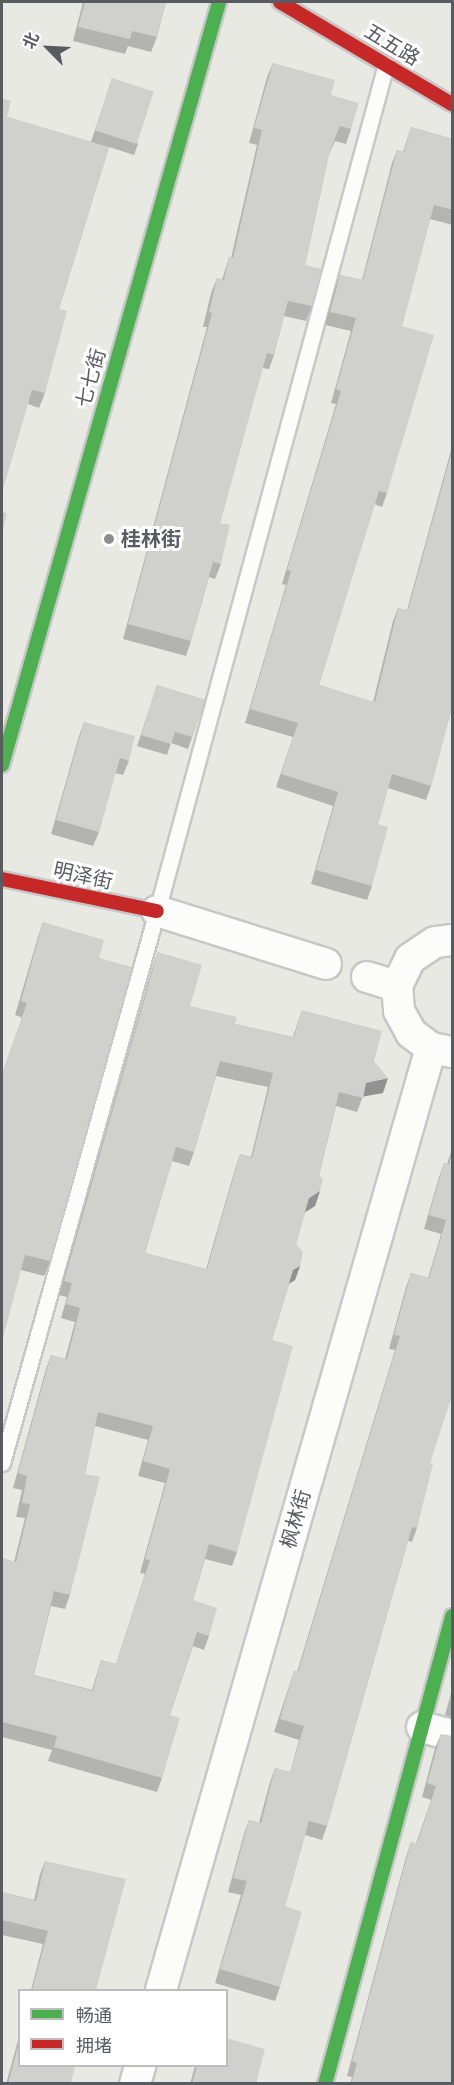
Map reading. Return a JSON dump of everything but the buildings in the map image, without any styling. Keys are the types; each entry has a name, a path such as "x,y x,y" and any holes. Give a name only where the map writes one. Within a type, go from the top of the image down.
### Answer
{"main road":[{"name":"七七街","path":"2,765 219,2"},
{"name":"五五路","path":"280,2 453,105"},
{"name":"明泽街","path":"2,879 157,911"},
{"path":"325,2084 453,1616"}],"street":[{"path":"157,911 326,964"},
{"path":"442,1050 411,1033 403,1018 398,986 410,959 435,942 453,940"},
{"path":"367,977 398,986"},
{"name":"枫林街","path":"161,1989 442,1050"},
{"path":"422,1727 453,1735"},
{"path":"135,2084 140,2067"}],"lane":[{"path":"2,1463 157,911 386,64"}],"traffic: fast":[{"path":"2,765 219,2"},
{"path":"325,2084 452,1616"}],"traffic: jam":[{"path":"280,2 452,104"},
{"path":"2,879 157,911"}],"place":[{"name":"桂林街","path":"109,539"}]}
